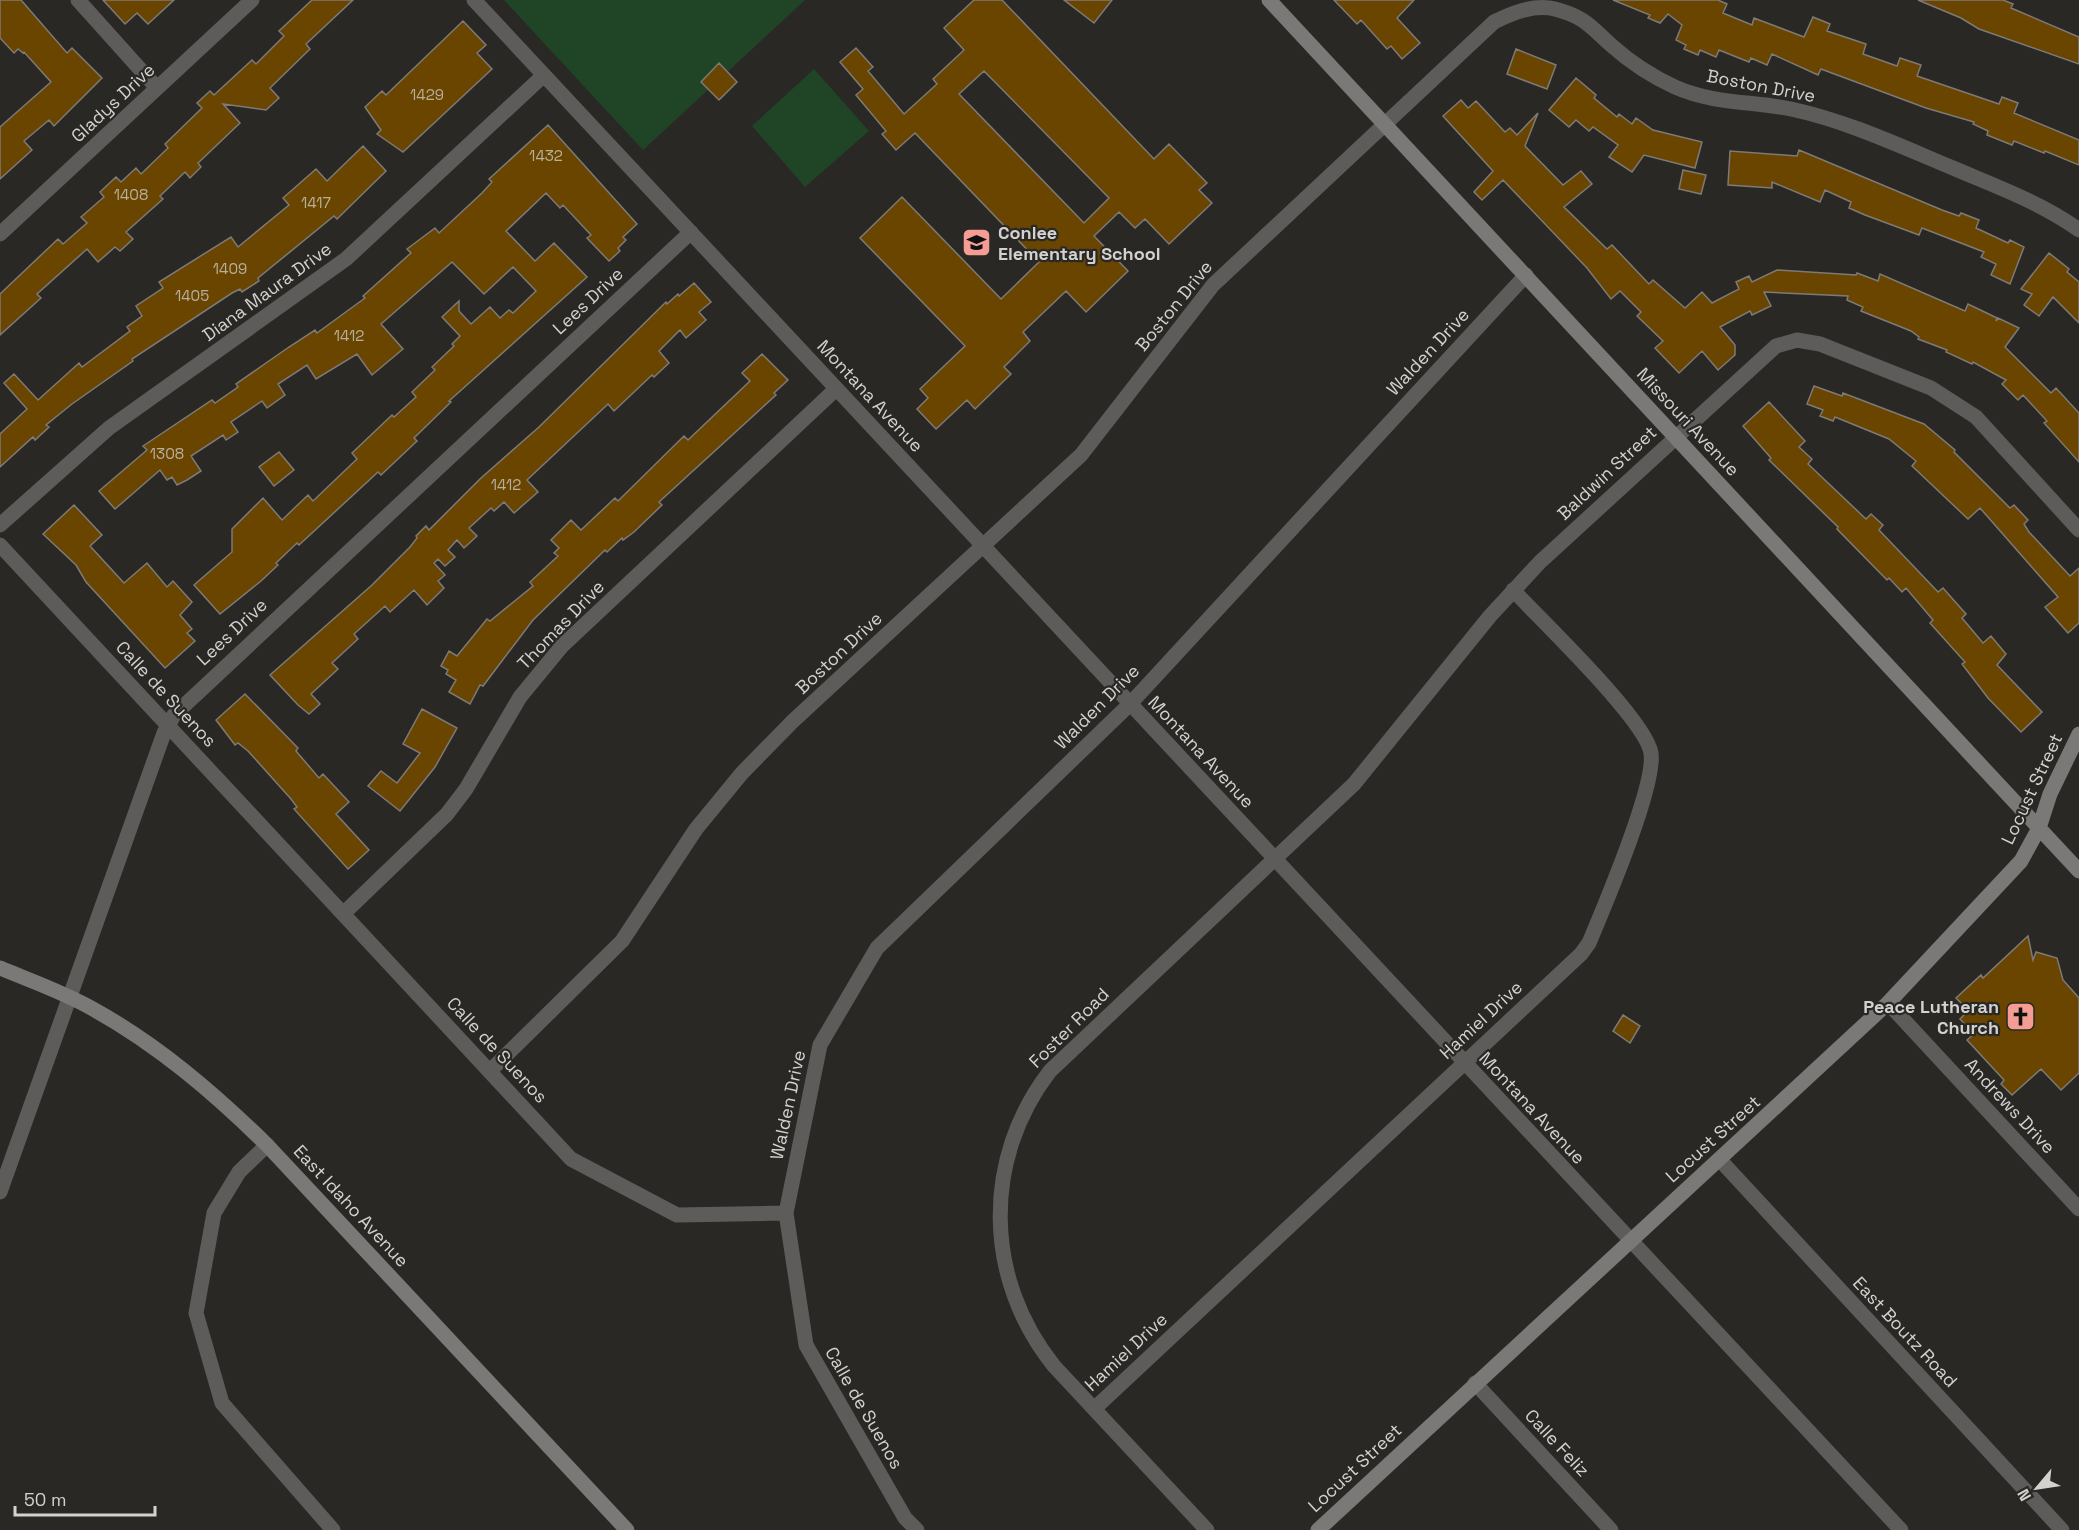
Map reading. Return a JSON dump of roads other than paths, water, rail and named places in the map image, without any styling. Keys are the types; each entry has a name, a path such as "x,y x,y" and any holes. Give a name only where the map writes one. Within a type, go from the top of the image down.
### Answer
{"street":[{"path":"78,0 157,88"},
{"name":"Gladys Drive","path":"0,233 252,0"},
{"name":"Montana Avenue","path":"474,0 1901,1530"},
{"name":"Missouri Avenue","path":"1269,0 2079,871"},
{"name":"Boston Drive","path":"490,1071 622,941 696,829 742,773 793,721 1081,454 1213,285 1494,22 1528,9 1553,9 1593,25 1611,45 1641,68 1677,88 1719,101 1790,109 1859,129 1996,187 2067,221 2079,230"},
{"name":"Diana Maura Drive","path":"0,525 109,428 346,259 544,75"},
{"name":"Lees Drive","path":"0,1192 168,725 180,706 691,232"},
{"name":"Walden Drive","path":"786,1213 820,1045 877,948 1130,704 1526,275"},
{"name":"Baldwin Street","path":"1274,860 1366,771 1513,590 1674,437 1776,346 1797,340 1820,344 1931,388 1976,417 2079,530"},
{"name":"Thomas Drive","path":"344,914 447,814 466,789 520,697 562,646 836,389"},
{"name":"Calle de Suenos","path":"0,545 571,1159 677,1215 786,1213 806,1345 905,1518 917,1530"},
{"name":"Hamiel Drive","path":"1094,1409 1581,954 1589,943 1651,774 1651,752 1636,721 1513,590"},
{"name":"Locust Street","path":"1318,1530 1888,1003 2021,861 2039,828 2050,794 2079,734"},
{"name":"Foster Road","path":"1208,1530 1044,1353 1025,1323 1011,1289 1002,1253 999,1216 1002,1181 1011,1143 1034,1094 1059,1061 1274,860"},
{"name":"East Idaho Avenue","path":"0,968 70,997 121,1026 182,1069 267,1145 627,1530"},
{"name":"Andrews Drive","path":"1888,1003 2079,1209"},
{"path":"267,1145 239,1172 213,1213 196,1313 222,1403 333,1530"},
{"name":"East Boutz Road","path":"1720,1160 2062,1530"},
{"name":"Calle Feliz","path":"1475,1383 1611,1530"}],"place":[{"name":"Conlee Elementary School","path":"977,243"},
{"name":"Peace Lutheran Church","path":"2020,1017"}]}
